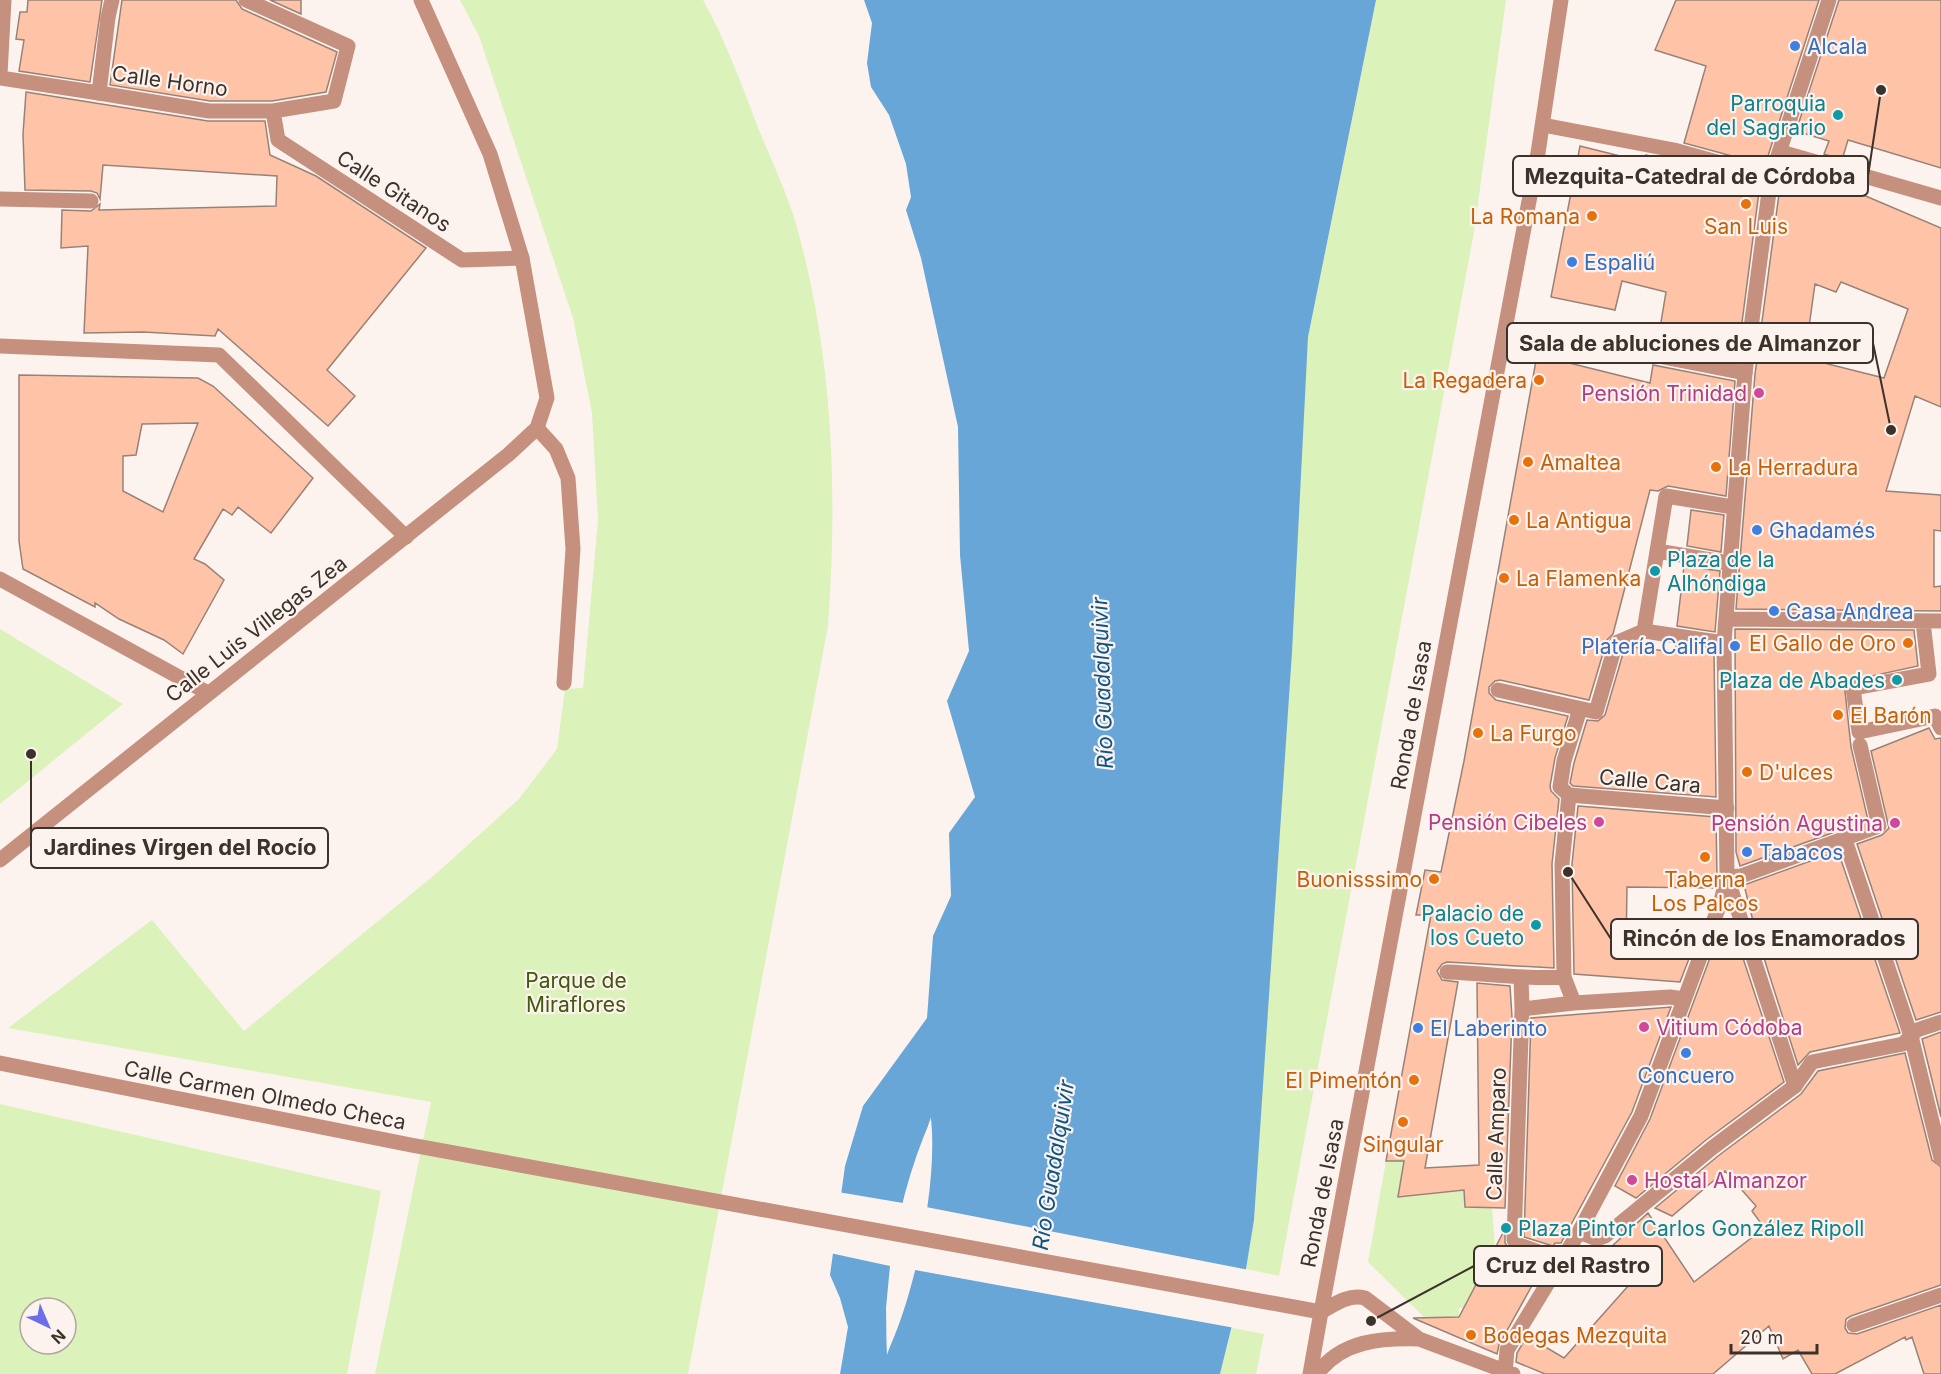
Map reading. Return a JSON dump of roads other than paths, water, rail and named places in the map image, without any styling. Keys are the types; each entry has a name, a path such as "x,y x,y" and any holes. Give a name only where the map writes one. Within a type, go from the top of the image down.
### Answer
{"street":[{"path":"0,74 4,0"},
{"path":"99,93 112,0"},
{"name":"Calle Horno","path":"0,78 209,111 273,111 334,101 348,46 246,0"},
{"path":"421,0 490,154 522,258 547,398 537,428 556,449 568,478 573,549 564,683"},
{"name":"Ronda de Isasa","path":"1310,1374 1543,125 1561,0"},
{"path":"1321,1312 1345,1299 1356,1296 1365,1298 1419,1339 1508,1373 1507,1350 1579,1232 1641,1116 1721,901 1727,877 1724,643 1745,373 1771,177 1829,0"},
{"name":"Calle Gitanos","path":"273,111 278,140 462,260 522,258"},
{"path":"1543,125 1674,150 1771,177"},
{"path":"1781,152 1941,198"},
{"path":"0,199 91,201"},
{"path":"0,346 219,355 406,537"},
{"path":"1653,355 1745,373"},
{"name":"Calle Luis Villegas Zea","path":"0,860 406,537 537,428"},
{"path":"1644,631 1666,496 1733,507"},
{"path":"1657,551 1729,563"},
{"path":"0,579 208,693"},
{"path":"1726,619 1941,621"},
{"path":"1727,877 1741,876 1879,826 1860,739 1853,688 1929,674 1921,622"},
{"path":"1498,690 1596,712 1616,643 1644,631 1724,643"},
{"name":"Calle Cara","path":"1581,709 1564,761 1560,787 1569,795 1727,808"},
{"path":"1860,739 1935,716 1941,728"},
{"name":"Calle Cara","path":"1569,795 1562,864 1564,977 1574,1003"},
{"path":"1845,840 1911,1036 1941,1158"},
{"path":"1727,877 1796,1086"},
{"path":"1447,972 1493,973 1521,977 1564,977"},
{"name":"Calle Amparo","path":"1521,977 1522,1010 1514,1240 1518,1245 1562,1260"},
{"path":"1522,1010 1574,1003 1670,997 1684,999"},
{"path":"1579,1232 1597,1239 1605,1236 1712,1148 1796,1086 1812,1062 1903,1044 1917,1030 1941,1022"},
{"name":"Calle Carmen Olmedo Checa","path":"0,1063 411,1145 1321,1312"},
{"path":"1854,1325 1941,1295"},
{"path":"1317,1374 1331,1359 1361,1343 1380,1338 1419,1339"}],"water":[{"name":"Río Guadalquivir","path":"864,0 1376,0 1308,337 1292,652 1254,1220 1246,1269 1220,1374 840,1374 848,1327 840,1298 830,1275 845,1166 863,1106 927,1018 933,936 951,896 949,833 975,797 947,701 969,651 960,555 958,427 921,258 906,210 911,197 906,164 889,115 871,87 867,63 872,23","holes":["931,1119 932,1145 928,1206 922,1238 907,1301 887,1353 888,1293 896,1234 910,1175"]}],"place":[{"name":"Alcala","path":"1795,46"},
{"name":"Mezquita-Catedral de Córdoba","path":"1881,90"},
{"name":"Parroquia del Sagrario","path":"1838,115"},
{"name":"San Luis","path":"1746,204"},
{"name":"La Romana","path":"1592,216"},
{"name":"Espaliú","path":"1572,262"},
{"name":"La Regadera","path":"1539,380"},
{"name":"Pensión Trinidad","path":"1759,393"},
{"name":"Sala de abluciones de Almanzor","path":"1891,430"},
{"name":"Amaltea","path":"1528,462"},
{"name":"La Herradura","path":"1716,467"},
{"name":"La Antigua","path":"1514,520"},
{"name":"Ghadamés","path":"1757,530"},
{"name":"Plaza de la Alhóndiga","path":"1655,571"},
{"name":"La Flamenka","path":"1504,578"},
{"name":"Casa Andrea","path":"1774,611"},
{"name":"El Gallo de Oro","path":"1908,643"},
{"name":"Platería Califal","path":"1735,646"},
{"name":"Plaza de Abades","path":"1897,680"},
{"name":"El Barón","path":"1838,715"},
{"name":"La Furgo","path":"1478,733"},
{"name":"Jardines Virgen del Rocío","path":"31,754"},
{"name":"D'ulces","path":"1747,772"},
{"name":"Pensión Cibeles","path":"1599,822"},
{"name":"Pensión Agustina","path":"1895,823"},
{"name":"Tabacos","path":"1747,852"},
{"name":"Taberna Los Palcos","path":"1705,857"},
{"name":"Rincón de los Enamorados","path":"1568,872"},
{"name":"Buonisssimo","path":"1434,879"},
{"name":"Palacio de los Cueto","path":"1536,925"},
{"name":"Vitium Códoba","path":"1644,1027"},
{"name":"El Laberinto","path":"1418,1028"},
{"name":"Concuero","path":"1686,1053"},
{"name":"El Pimentón","path":"1414,1080"},
{"name":"Singular","path":"1403,1122"},
{"name":"Hostal Almanzor","path":"1632,1180"},
{"name":"Plaza Pintor Carlos González Ripoll","path":"1506,1228"},
{"name":"Cruz del Rastro","path":"1371,1321"},
{"name":"Bodegas Mezquita","path":"1471,1335"}],"park label":[{"name":"Parque de Miraflores","path":"576,992"}]}
